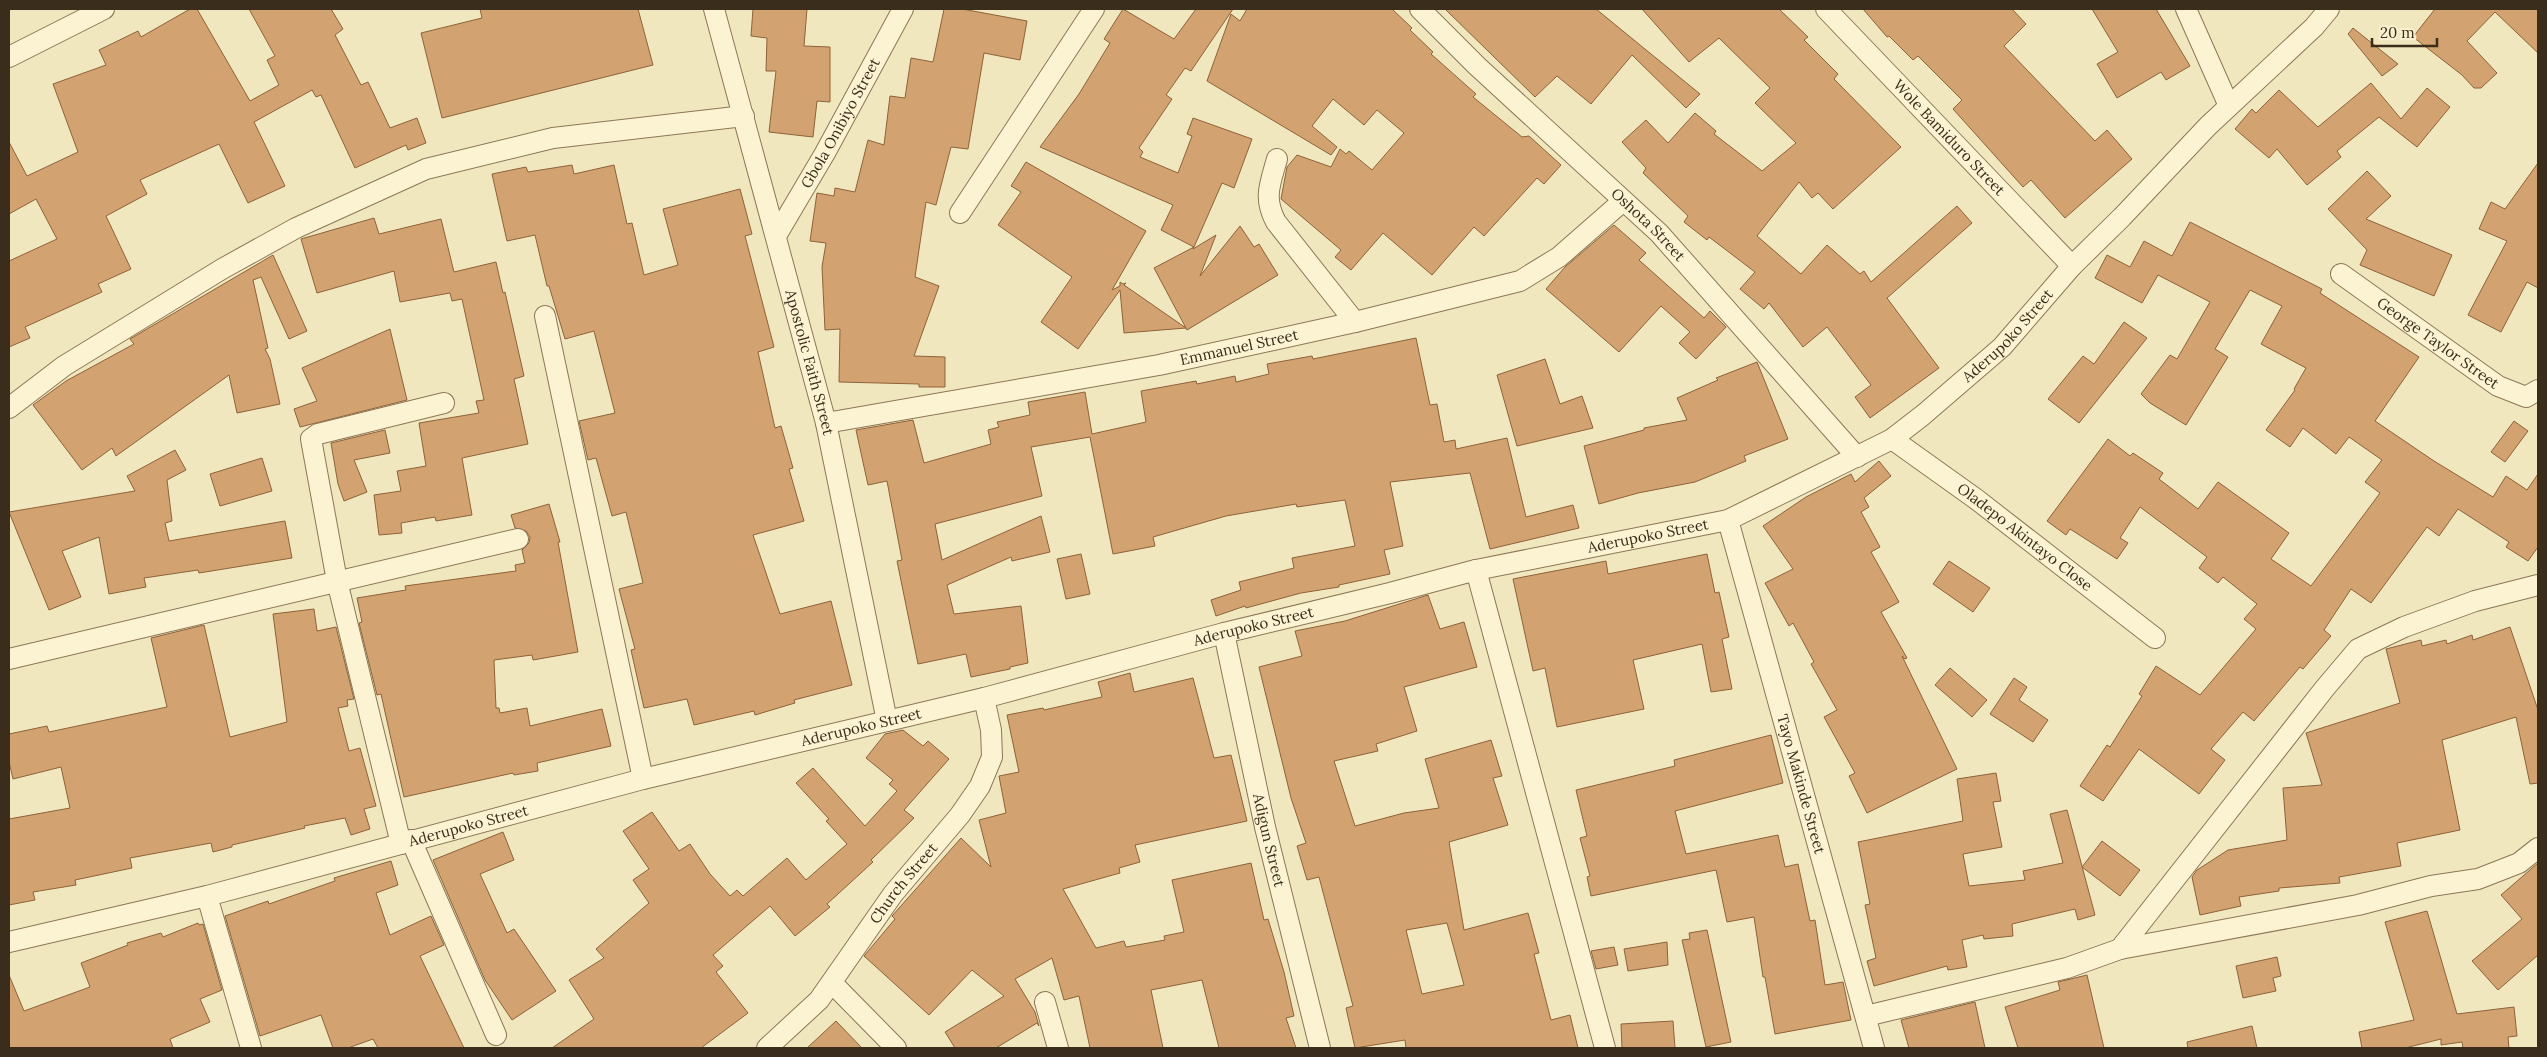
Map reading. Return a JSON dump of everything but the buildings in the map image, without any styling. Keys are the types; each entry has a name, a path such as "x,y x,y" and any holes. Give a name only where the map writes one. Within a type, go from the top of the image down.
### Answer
{"street":[{"path":"9,57 104,9"},
{"name":"Apostolic Faith Street","path":"714,9 826,423 888,721"},
{"name":"Gbola Onibiyo Street","path":"776,236 859,92 902,9"},
{"path":"960,213 1094,9"},
{"name":"Oshota Street","path":"1420,9 1476,66 1659,233 1857,457"},
{"name":"Wole Bamiduro Street","path":"1826,9 2072,266"},
{"path":"2186,9 2229,106"},
{"name":"Aderupoko Street","path":"9,942 207,896 643,779 984,698 1224,632 1390,593 1476,570 1728,520 1892,438 2002,346 2072,266 2229,106 2314,27 2329,9"},
{"path":"9,408 64,366 222,269 296,228 426,169 553,138 744,116"},
{"path":"1277,159 1268,194 1269,208 1276,222 1355,322"},
{"name":"Emmanuel Street","path":"826,423 1159,365 1355,322 1520,281 1559,257 1623,201"},
{"name":"George Taylor Street","path":"2341,274 2498,386 2526,398 2538,390"},
{"path":"545,316 643,779"},
{"path":"444,403 318,434 311,439 337,582 406,842 496,1035"},
{"name":"Oladepo Akintayo Close","path":"1892,438 1976,499 2155,638"},
{"name":"Tayo Makinde Street","path":"1728,520 1874,1048"},
{"path":"9,659 518,539"},
{"path":"1476,570 1605,1048"},
{"path":"2120,949 2318,695 2358,649 2404,627 2475,601 2538,584"},
{"name":"Adigun Street","path":"1224,632 1265,827 1320,1048"},
{"name":"Church Street","path":"767,1048 819,1000 893,894 960,814 980,786 992,757 992,730 984,698"},
{"path":"1866,1016 2067,968 2120,949 2358,905 2431,886 2478,879 2519,863 2538,848"},
{"path":"207,896 251,1048"},
{"path":"832,983 896,1048"},
{"path":"1045,1002 1058,1048"}]}
